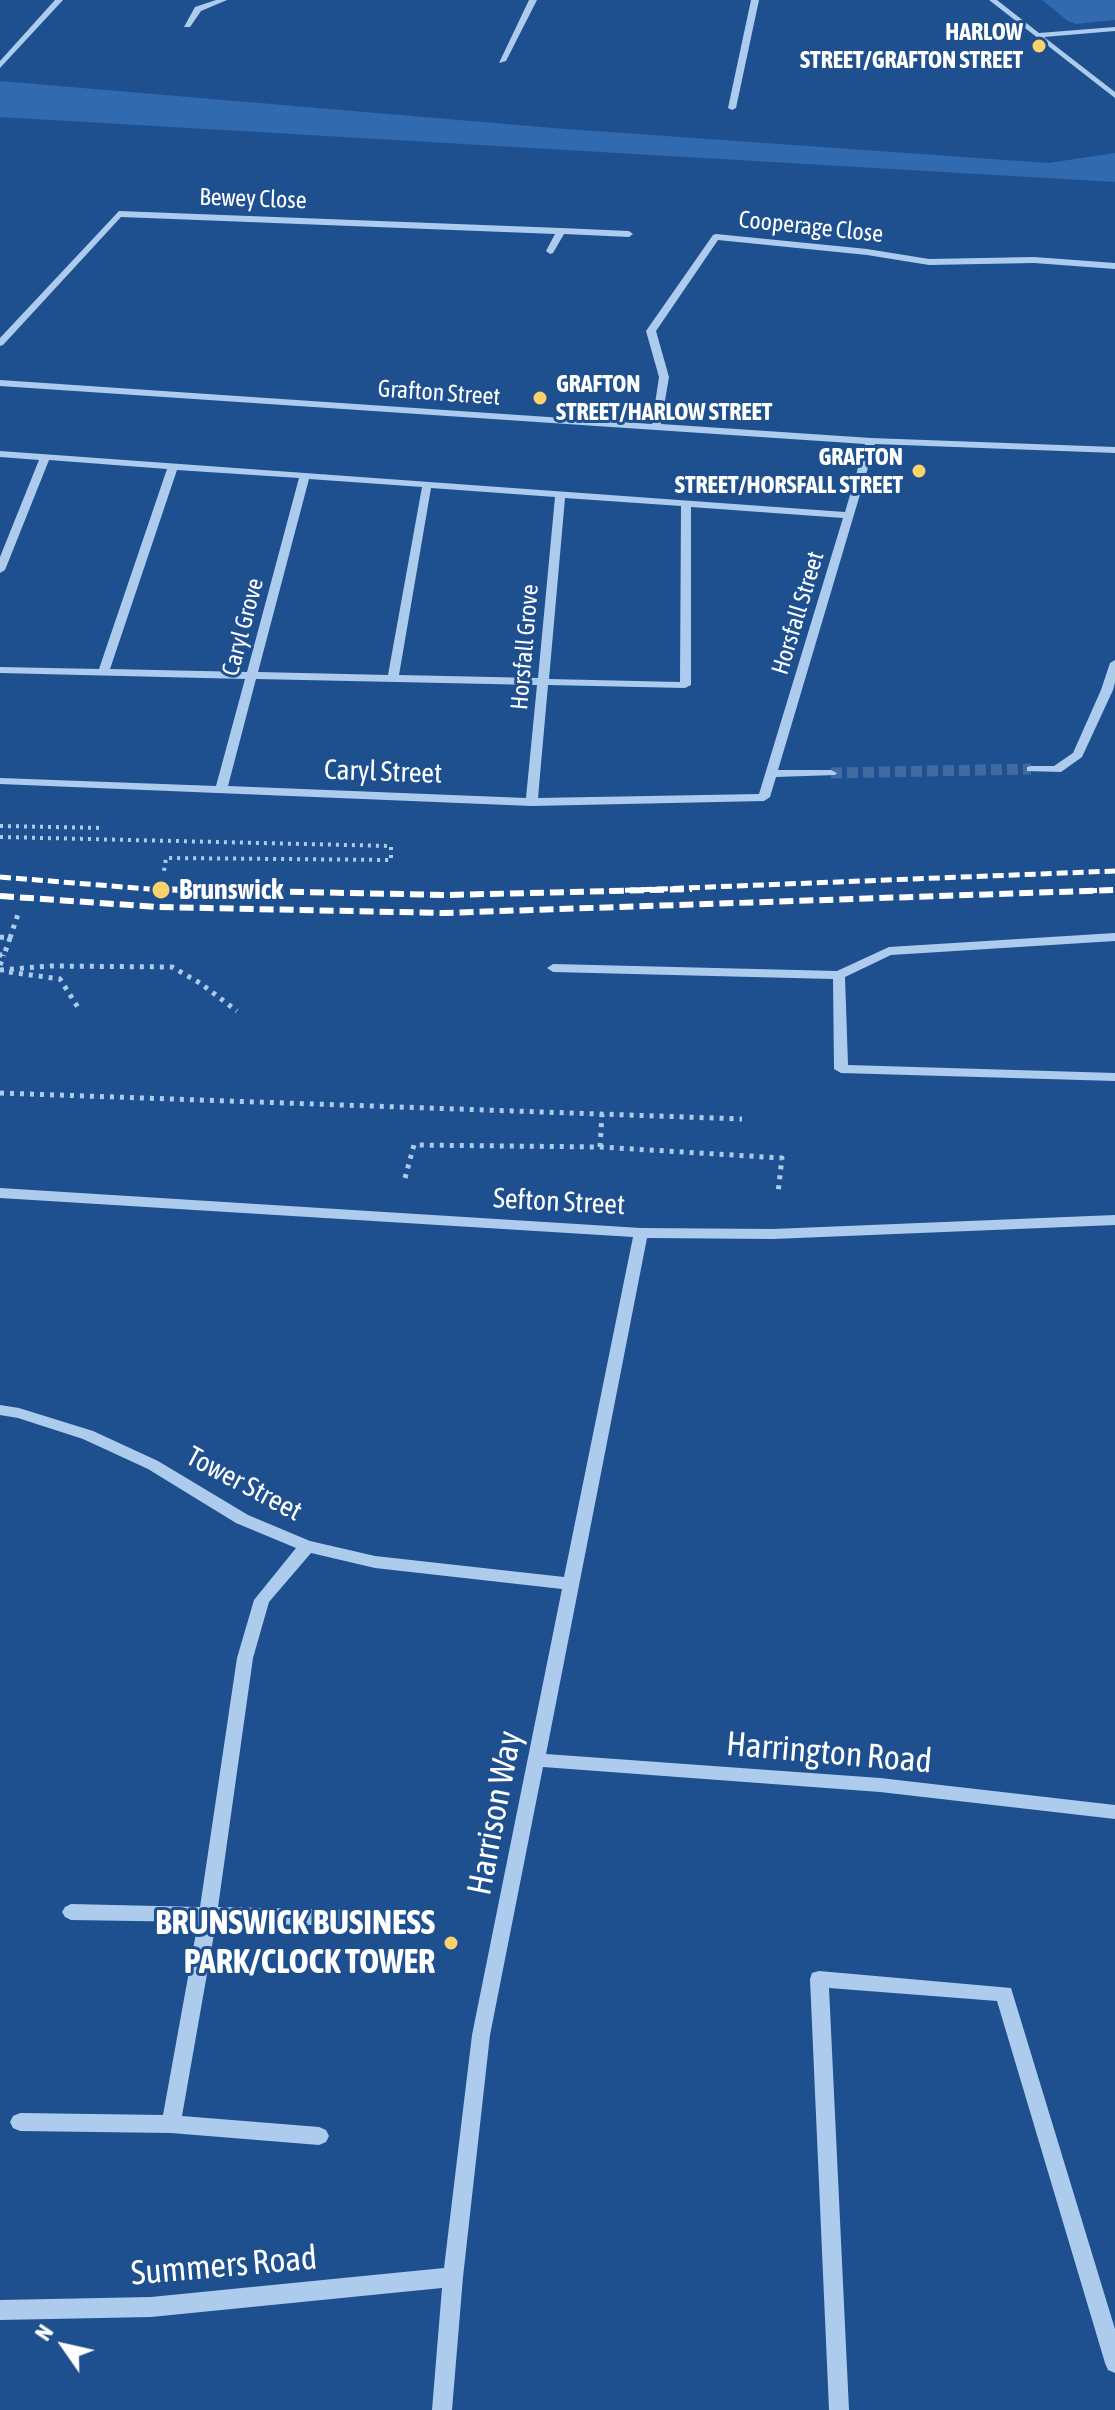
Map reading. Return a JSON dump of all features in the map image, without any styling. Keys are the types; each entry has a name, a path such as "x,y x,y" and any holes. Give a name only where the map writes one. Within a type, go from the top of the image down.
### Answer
{"street":[{"path":"0,66 59,0"},
{"path":"187,25 198,9 223,0"},
{"path":"502,61 533,0"},
{"path":"732,108 755,0"},
{"path":"993,0 1115,96"},
{"path":"1037,35 1115,29"},
{"name":"Bewey Close","path":"0,343 119,214 629,234"},
{"path":"550,251 561,231"},
{"name":"Cooperage Close","path":"656,428 664,377 651,331 716,237 867,252 929,262 1034,260 1115,266"},
{"name":"Grafton Street","path":"0,383 871,441 1115,450"},
{"name":"Horsfall Street","path":"764,797 871,441"},
{"path":"0,454 849,515"},
{"path":"0,570 45,458"},
{"path":"103,673 173,466"},
{"name":"Caryl Grove","path":"221,790 305,475"},
{"path":"393,680 427,485"},
{"name":"Horsfall Grove","path":"532,802 560,496"},
{"path":"0,670 685,685 686,503"},
{"path":"1031,769 1057,770 1078,755 1107,690 1115,663"},
{"path":"771,774 831,773"},
{"name":"Caryl Street","path":"0,781 532,802 764,797"},
{"path":"553,968 839,975 889,951 1115,937"},
{"path":"839,975 841,1069 1115,1077"},
{"name":"Sefton Street","path":"0,1193 641,1233 773,1234 1115,1220"},
{"name":"Harrison Way","path":"442,2410 453,2277 481,2035 537,1760 568,1584 641,1233"},
{"name":"Tower Street","path":"0,1410 88,1435 153,1465 242,1519 307,1546 375,1562 568,1584"},
{"path":"171,2124 208,1915 245,1658 262,1600 307,1546"},
{"name":"Harrington Road","path":"537,1760 880,1785 1115,1812"},
{"path":"71,1912 360,1918"},
{"path":"839,2410 819,1979 1004,1994 1115,2363"},
{"path":"20,2122 171,2124 319,2136"},
{"name":"Summers Road","path":"0,2310 151,2307 453,2277"}],"path":[{"path":"0,837 391,846 391,860 166,858 164,871"},
{"path":"0,968 18,914"},
{"path":"0,937 10,938"},
{"path":"0,968 172,967 200,983 237,1011"},
{"path":"0,968 60,979 79,1009"},
{"path":"0,1093 742,1119"},
{"path":"600,1147 602,1114"},
{"path":"414,1145 600,1147 782,1158"}],"shaded area":[{"path":"1042,0 1115,0 1115,20 1076,24"},
{"path":"0,81 553,128 1048,163 1115,153 1115,182 0,117"}],"tunnel":[{"path":"831,773 1031,769"}],"railway":[{"path":"609,891 1115,871"},
{"path":"0,877 161,890 224,891"},
{"path":"150,889 448,895 692,889"},
{"path":"0,896 158,907 444,913 1115,890 1086,891"}],"place":[{"name":"HARLOW STREET/GRAFTON STREET","path":"1039,46"},
{"name":"GRAFTON STREET/HARLOW STREET","path":"540,398"},
{"name":"GRAFTON STREET/HORSFALL STREET","path":"919,471"},
{"name":"Brunswick","path":"161,890"},
{"name":"BRUNSWICK BUSINESS PARK/CLOCK TOWER","path":"451,1943"}]}
